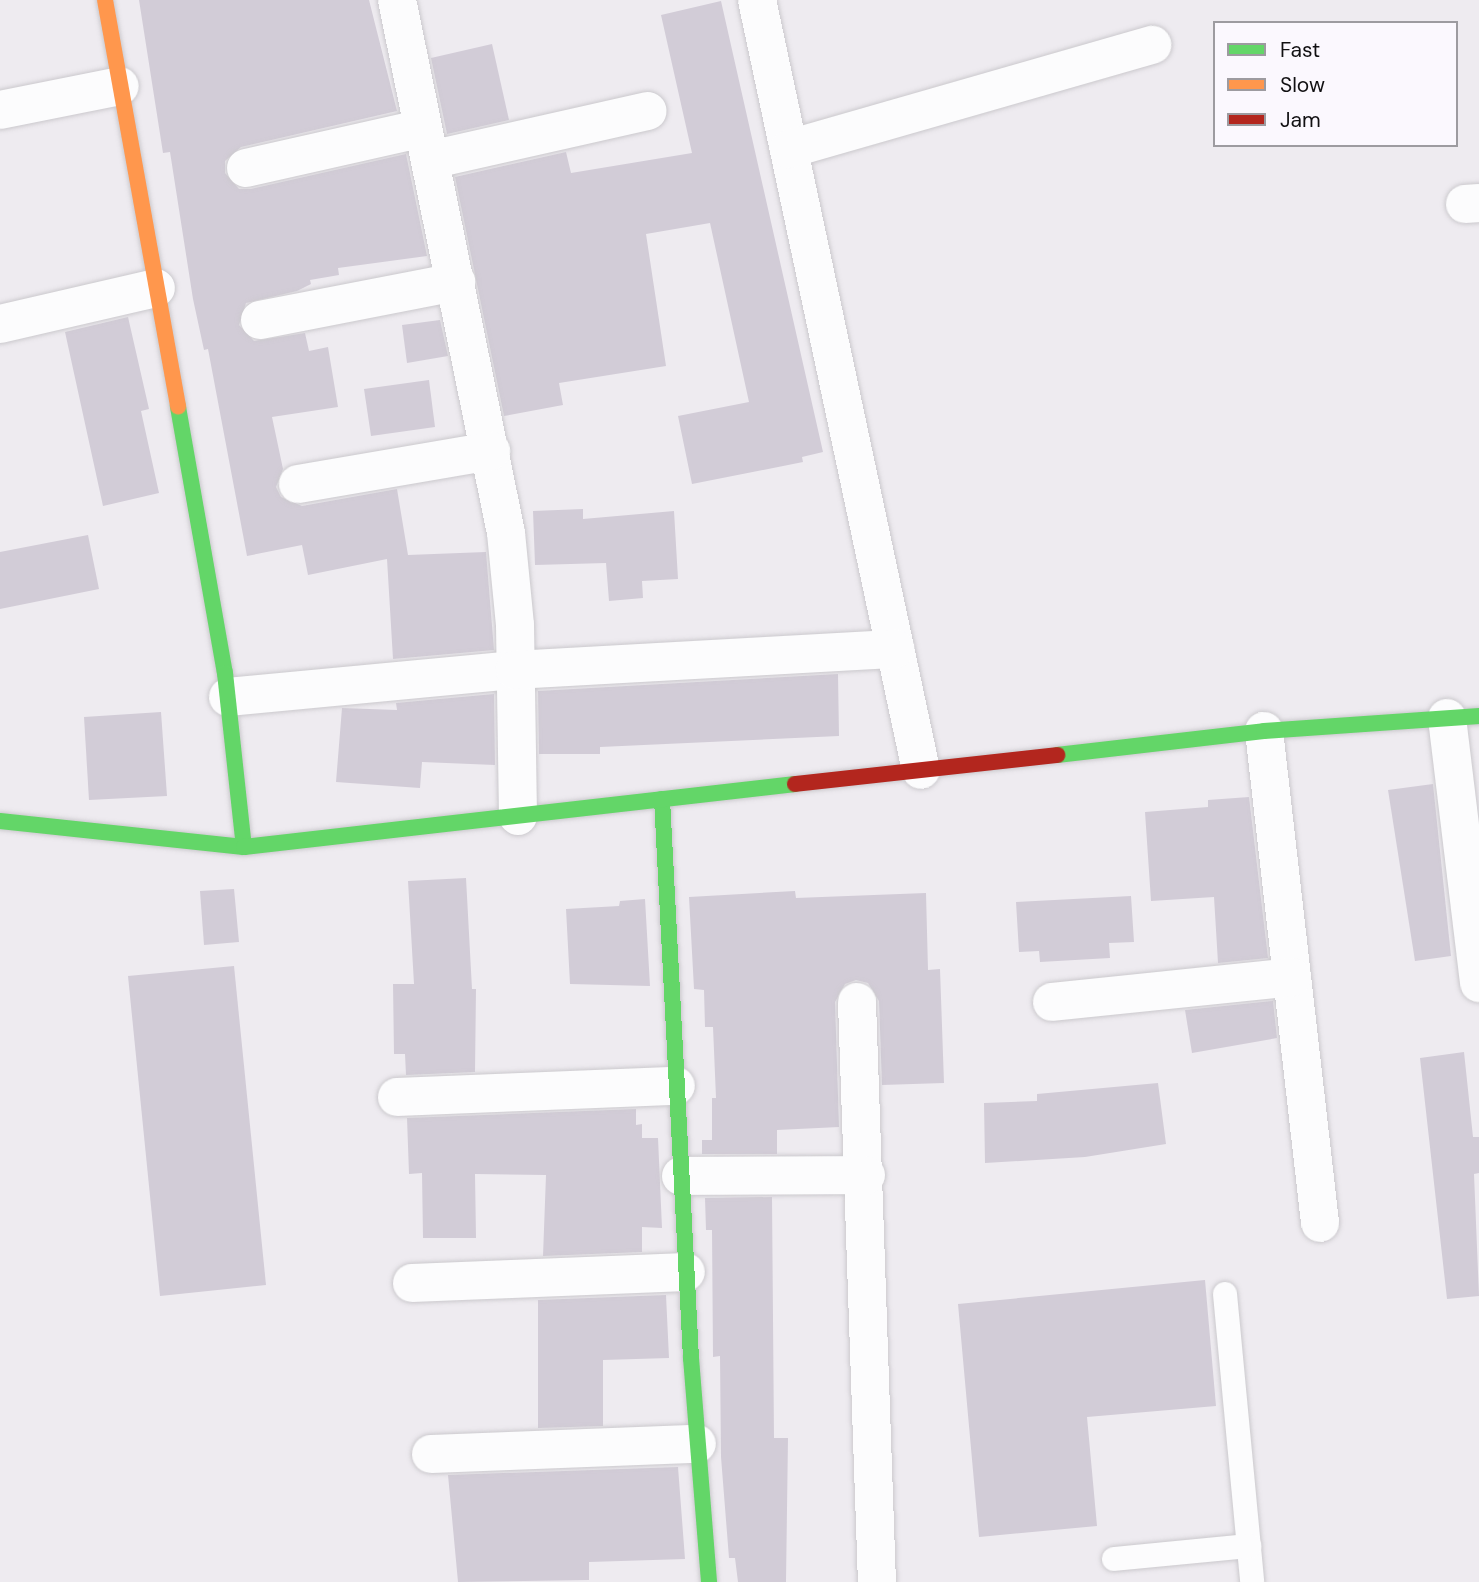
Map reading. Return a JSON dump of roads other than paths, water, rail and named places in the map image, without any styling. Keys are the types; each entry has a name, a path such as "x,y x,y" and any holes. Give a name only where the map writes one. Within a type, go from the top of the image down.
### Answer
{"street":[{"path":"105,0 228,697 244,847"},
{"path":"397,0 491,450 512,577 518,816"},
{"path":"757,0 921,770"},
{"path":"789,149 1152,46"},
{"path":"0,110 120,86"},
{"path":"246,168 648,111"},
{"path":"260,320 456,282"},
{"path":"0,324 156,288"},
{"path":"298,484 491,450"},
{"path":"228,697 515,670 895,649"},
{"path":"0,821 244,847 1264,731 1463,717 1478,972"},
{"path":"1264,731 1320,1223"},
{"path":"662,799 686,1272 709,1582"},
{"path":"1052,1002 1292,977"},
{"path":"858,1002 866,1175 872,1526 877,1582"},
{"path":"397,1097 676,1086"},
{"path":"681,1176 866,1175"},
{"path":"412,1283 686,1272"},
{"path":"430,1454 697,1444"}],"lane":[{"path":"1225,1294 1252,1582"},
{"path":"1114,1559 1249,1546"}]}
